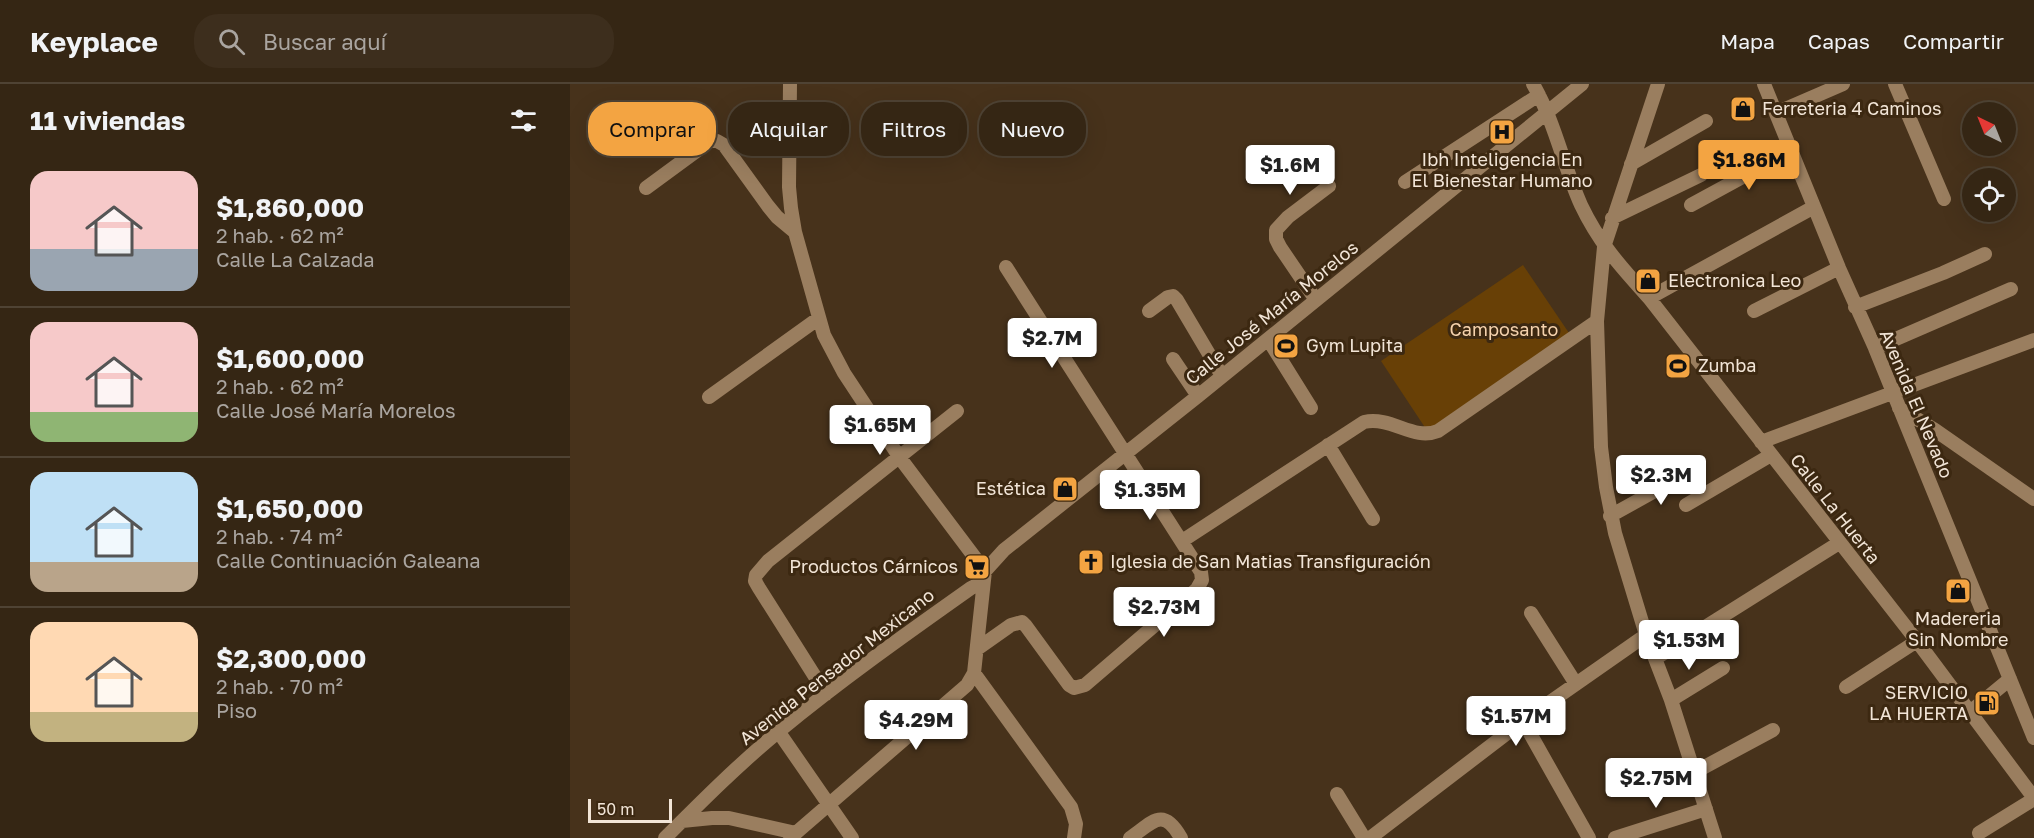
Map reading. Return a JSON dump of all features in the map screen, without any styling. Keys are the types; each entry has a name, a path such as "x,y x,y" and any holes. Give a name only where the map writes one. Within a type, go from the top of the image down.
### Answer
{"street":[{"path":"682,821 729,818 793,836 959,694 974,673 984,576 900,458 844,373 824,335 795,232 789,187 790,84"},
{"name":"Calle José María Morelos","path":"984,576 1004,550 1198,396 1582,84"},
{"path":"1658,84 1604,247 1597,321 1599,420 1610,516 1646,635 1671,700 1714,838"},
{"name":"Avenida El Nevado","path":"1764,84 1839,268 1875,348 2034,738"},
{"path":"1776,112 1843,84"},
{"path":"1895,84 1944,199"},
{"path":"1405,182 1536,90"},
{"name":"Calle La Huerta","path":"1536,90 1547,113 1580,203 1604,247 1649,298 1917,641 2034,799"},
{"path":"1631,164 1706,121"},
{"path":"646,188 711,141 717,141 724,145 777,217 795,232"},
{"path":"1691,205 1792,150"},
{"path":"1612,218 1701,175"},
{"path":"1316,300 1280,247 1276,239 1276,230 1288,217 1329,186"},
{"path":"1649,298 1814,207"},
{"path":"1856,307 1985,254"},
{"path":"977,649 1011,625 1022,622 1070,685 1074,688 1085,685 1197,589 1202,580 1201,572 1182,541 1006,267"},
{"path":"1754,311 1839,268"},
{"path":"1875,348 2010,290"},
{"path":"1149,311 1168,297 1173,296 1178,300 1222,376"},
{"path":"709,397 819,318"},
{"path":"1182,541 1364,422 1375,420 1387,422 1429,434 1438,430 1597,321"},
{"path":"1268,339 1311,408"},
{"path":"1761,442 1892,391 2034,340"},
{"path":"1173,359 1198,396"},
{"path":"1899,408 1935,430 2034,499"},
{"path":"826,694 759,588 755,581 756,575 768,561 819,519 900,458 957,411"},
{"path":"1328,445 1372,519"},
{"path":"1686,505 1771,455"},
{"path":"1610,516 1696,468"},
{"path":"1656,658 1839,543"},
{"name":"Avenida Pensador Mexicano","path":"665,838 778,731 984,576"},
{"path":"1532,613 1575,684"},
{"path":"1370,838 1523,721 1646,635"},
{"path":"1846,687 1917,641"},
{"path":"1671,700 1723,668"},
{"path":"974,673 1071,807 1076,824 1074,838"},
{"path":"1970,712 2010,679"},
{"path":"1523,721 1588,838"},
{"path":"1695,772 1773,730"},
{"path":"778,731 852,838"},
{"path":"1337,794 1364,838"},
{"path":"1979,833 2034,799"},
{"path":"1615,838 1706,809"},
{"path":"1130,838 1157,819 1163,818 1170,822 1181,838"}],"green space":[{"name":"Camposanto","path":"1523,265 1571,336 1428,432 1381,361"}],"place":[{"name":"Ferreteria 4 Caminos","path":"1743,109"},
{"name":"Ibh Inteligencia En El Bienestar Humano","path":"1502,132"},
{"name":"Electronica Leo","path":"1648,281"},
{"name":"Gym Lupita","path":"1286,346"},
{"name":"Zumba","path":"1678,366"},
{"name":"Estética","path":"1065,489"},
{"name":"Iglesia de San Matias Transfiguración","path":"1091,562"},
{"name":"Productos Cárnicos","path":"977,567"},
{"name":"Madereria Sin Nombre","path":"1958,591"},
{"name":"SERVICIO LA HUERTA","path":"1987,703"}]}
